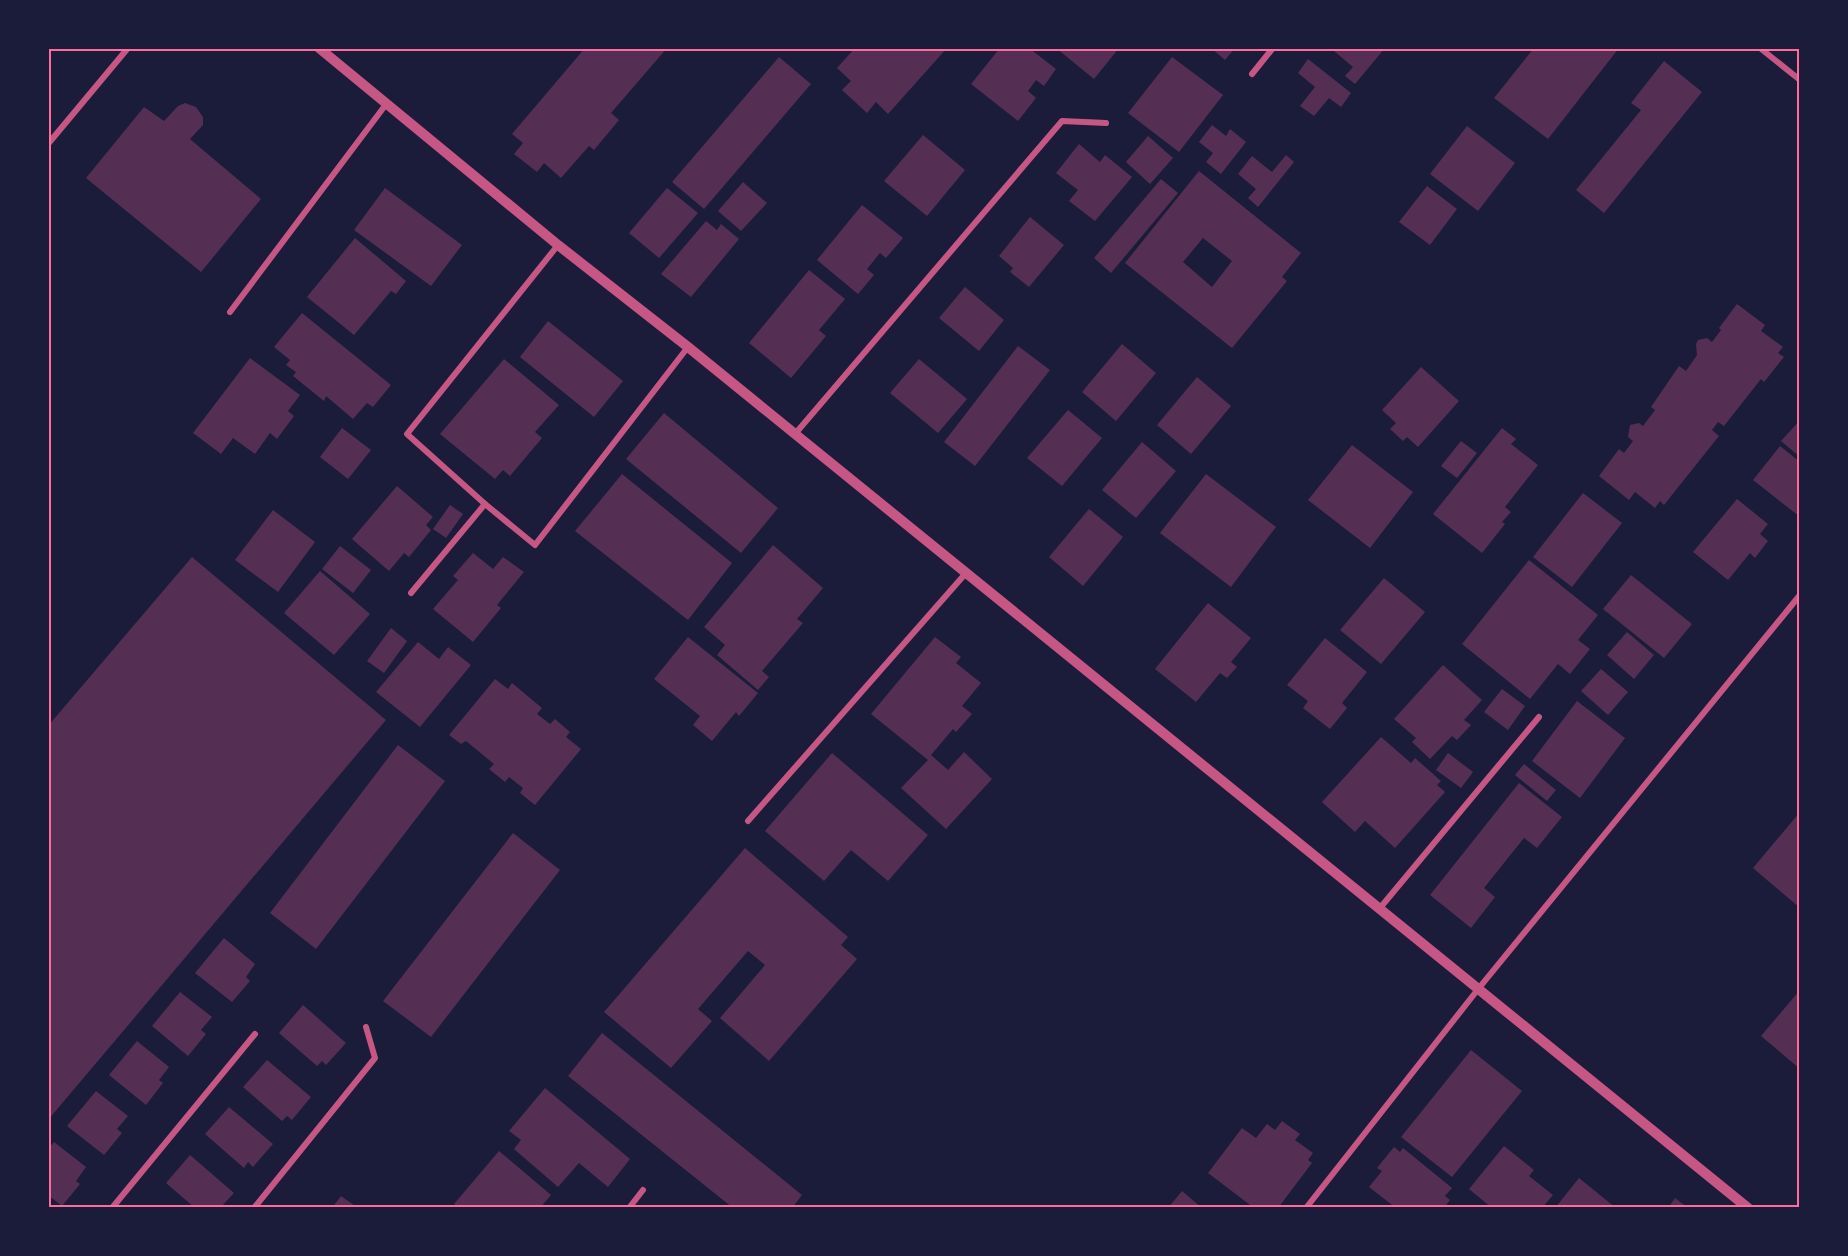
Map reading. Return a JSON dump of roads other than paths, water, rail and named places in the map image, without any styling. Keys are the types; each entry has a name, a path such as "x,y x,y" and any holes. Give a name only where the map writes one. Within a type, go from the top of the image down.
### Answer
{"street":[{"path":"48,144 128,48"},
{"path":"319,48 558,245 688,347 1748,1208"},
{"path":"1252,74 1273,48"},
{"path":"1760,48 1800,80"},
{"path":"230,312 387,104"},
{"path":"795,434 1062,122 1106,123"},
{"path":"558,245 407,434 535,545 688,347"},
{"path":"411,593 485,504"},
{"path":"748,821 966,573"},
{"path":"1306,1208 1479,988 1800,595"},
{"path":"1380,908 1539,717"},
{"path":"254,1208 375,1058 366,1027"},
{"path":"112,1208 255,1034"},
{"path":"629,1208 643,1190"}]}
